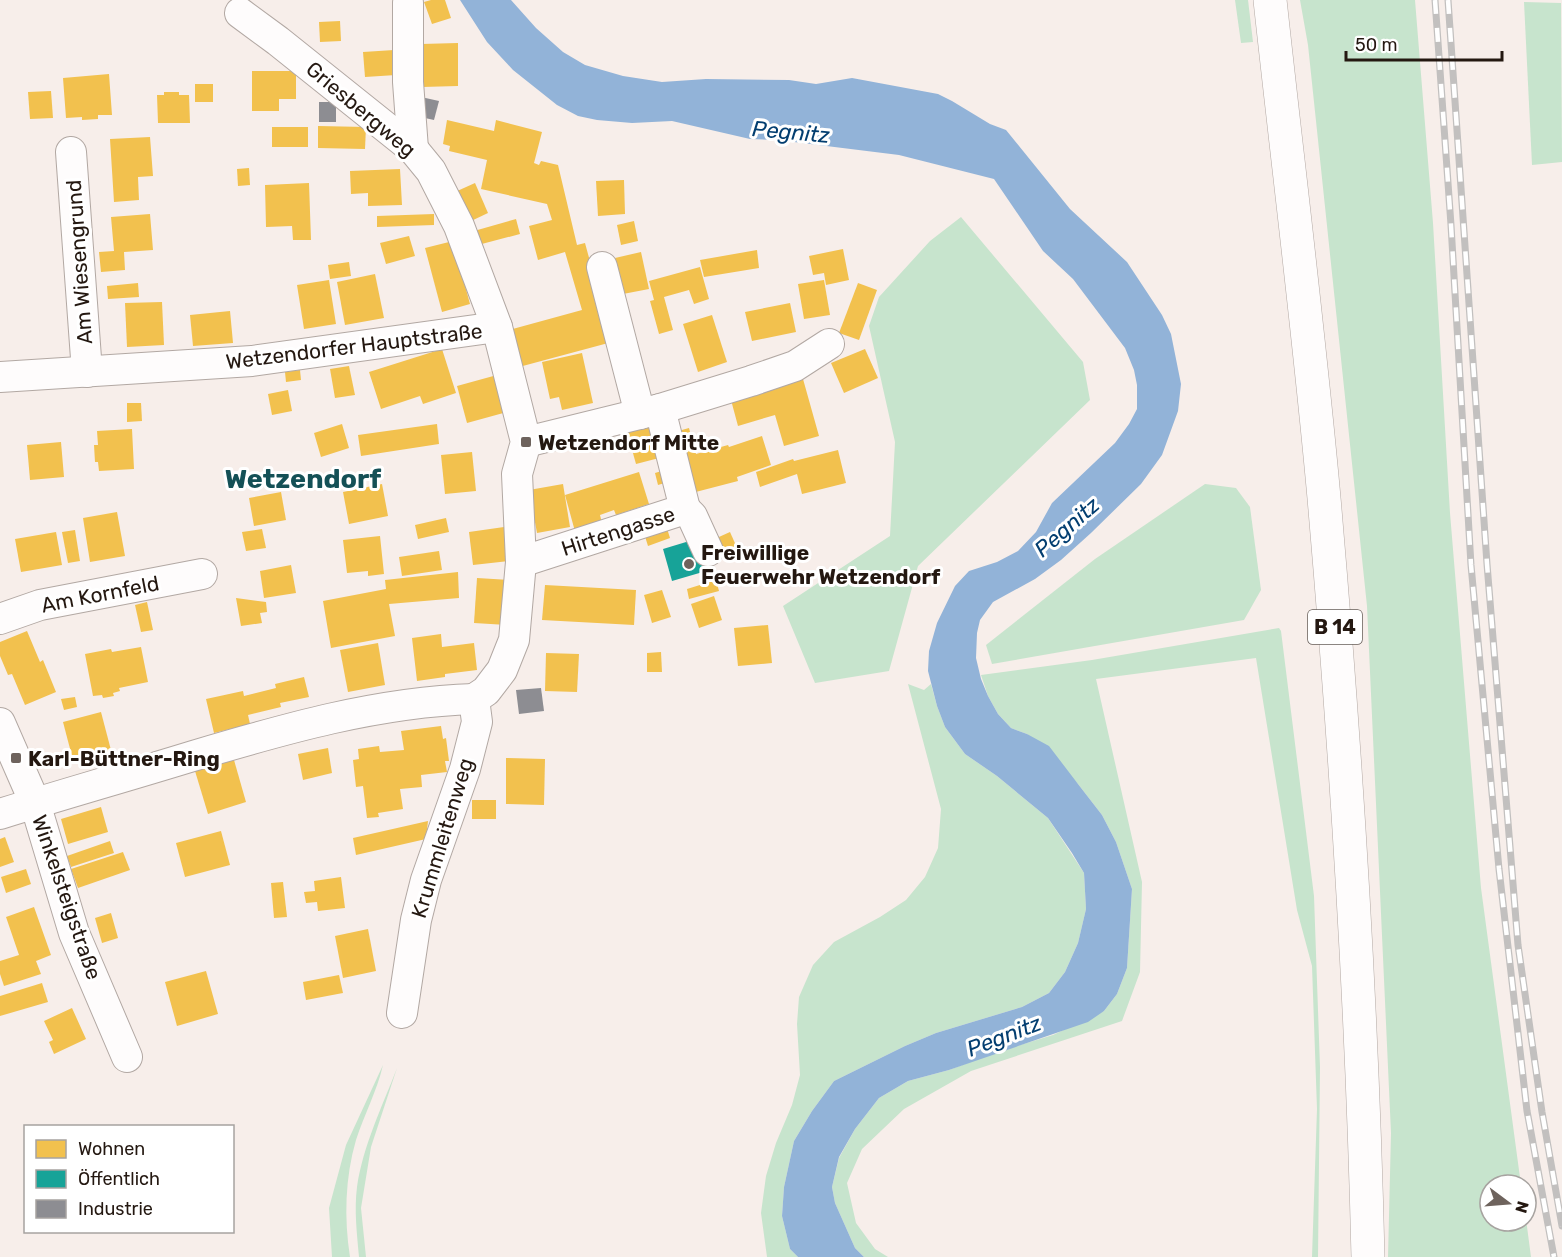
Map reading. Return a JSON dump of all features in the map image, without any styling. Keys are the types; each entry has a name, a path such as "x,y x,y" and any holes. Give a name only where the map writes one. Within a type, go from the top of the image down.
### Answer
{"main road":[{"name":"B 14","path":"1270,0 1323,494 1342,722 1364,1074 1368,1257"}],"street":[{"path":"408,3 408,82 413,149"},
{"name":"Griesbergweg","path":"240,13 413,149 431,171 459,226 497,327"},
{"name":"Am Wiesengrund","path":"71,152 87,372"},
{"name":"Hirtengasse","path":"521,562 685,509 602,267"},
{"name":"Wetzendorfer Hauptstraße","path":"0,377 252,361 497,327 526,442 517,474 521,562 514,640 502,669 486,691 474,699"},
{"path":"526,442 650,411 751,381 795,366 829,344"},
{"path":"685,509 692,516 708,551"},
{"name":"Am Kornfeld","path":"0,619 40,605 202,574"},
{"name":"Winkelsteigstraße","path":"0,814 238,743 364,710 445,700 474,699"},
{"name":"Krummleitenweg","path":"402,1013 416,920 426,880 465,769 477,722 474,699"},
{"path":"0,723 35,803"},
{"name":"Winkelsteigstraße","path":"35,803 74,933 127,1057"}],"green space":[{"path":"1235,0 1248,0 1253,42 1241,43"},
{"path":"1300,0 1415,0 1433,223 1450,513 1481,888 1519,1173 1478,1173 1478,1233 1528,1233 1531,1257 1388,1257 1391,1133 1367,606 1308,45"},
{"path":"1524,2 1561,3 1562,162 1532,165"},
{"path":"961,217 1083,362 1090,400 918,566 889,671 815,683 783,606 890,536 895,442 869,326 879,297 930,241"},
{"path":"1205,484 1236,488 1250,507 1261,590 1244,620 992,664 986,645 1095,559"},
{"path":"1279,628 1314,896 1320,1067 1318,1257 1312,1257 1317,1109 1312,966 1297,910 1256,658 1096,679 1142,882 1140,972 1122,1021 971,1071 904,1109 862,1149 847,1183 856,1223 875,1249 888,1257 864,1257 855,1248 835,1203 832,1187 839,1158 855,1129 879,1098 908,1081 949,1070 1053,1035 1104,1011 1117,994 1127,968 1132,889 1116,842 1102,815 1078,784 1027,734 1011,728 998,714 988,696 981,675 1092,660"},
{"path":"908,684 924,690 931,684 945,727 965,754 997,776 1048,818 1084,873 1086,909 1078,943 1065,972 1049,993 1022,1007 936,1033 834,1081 794,1141 784,1187 782,1216 790,1249 798,1257 767,1257 761,1213 766,1176 776,1143 792,1105 800,1075 797,1024 799,997 813,965 834,942 906,900 925,877 938,848 941,809"},
{"path":"383,1065 352,1154 346,1213 350,1257 332,1257 329,1208 346,1145"},
{"path":"397,1068 371,1147 361,1208 366,1257 359,1257 356,1204 360,1172 374,1127"}],"water":[{"name":"Pegnitz","path":"460,0 511,0 536,28 563,52 585,65 623,76 662,82 706,79 789,80 816,84 852,78 938,94 990,124 1006,130 1070,209 1127,262 1162,315 1171,334 1181,384 1178,411 1162,455 1141,484 1061,560 1035,579 993,602 980,620 977,633 976,658 981,679 998,714 1011,728 1049,746 1102,815 1116,842 1132,889 1127,968 1117,994 1104,1011 1088,1022 949,1070 908,1081 879,1098 855,1129 839,1157 832,1187 835,1203 855,1248 864,1257 798,1257 790,1249 782,1216 784,1187 794,1141 812,1111 834,1081 936,1033 1022,1007 1049,993 1065,972 1078,943 1086,909 1084,873 1048,818 997,776 965,754 945,727 928,671 929,651 937,623 955,586 969,571 997,562 1018,551 1036,532 1052,503 1115,443 1137,409 1137,385 1134,370 1125,348 1073,279 1043,251 994,179 899,155 778,140 750,139 672,121 632,123 578,116 557,105 513,70 487,42"}],"building: Wohnen":[{"path":"445,0 451,18 432,24 424,2"},
{"path":"340,21 341,41 320,42 319,22"},
{"path":"458,43 458,86 422,87 421,44"},
{"path":"394,50 396,75 365,77 363,52"},
{"path":"252,71 296,71 296,99 279,99 279,111 252,111"},
{"path":"109,74 112,115 98,115 98,119 66,118 63,78"},
{"path":"195,84 213,84 213,102 195,102"},
{"path":"51,91 53,118 30,119 28,92"},
{"path":"164,92 189,95 190,123 158,123 157,95 164,95"},
{"path":"447,120 494,131 496,120 542,132 534,163 539,165 541,161 558,165 577,245 585,243 612,342 519,367 509,330 582,310 565,252 538,260 529,226 552,220 547,204 481,189 487,160 449,151 450,146 443,144"},
{"path":"318,126 366,127 365,149 318,148"},
{"path":"272,127 308,127 308,147 272,147"},
{"path":"150,137 153,176 138,177 139,200 114,202 110,139"},
{"path":"249,168 250,185 238,186 237,169"},
{"path":"400,169 402,205 368,206 368,193 351,194 350,171"},
{"path":"624,180 625,214 598,216 596,181"},
{"path":"309,183 311,240 293,240 292,226 266,227 265,185"},
{"path":"475,183 488,213 469,222 455,192"},
{"path":"150,214 153,250 124,252 125,270 101,272 99,252 114,251 111,217"},
{"path":"434,214 434,225 377,227 377,216"},
{"path":"516,219 520,234 478,245 474,231"},
{"path":"634,221 638,241 621,245 617,225"},
{"path":"409,236 415,256 386,264 380,243"},
{"path":"453,241 470,304 442,312 425,248"},
{"path":"843,249 849,280 826,285 824,273 813,275 809,256"},
{"path":"757,250 759,268 704,277 700,260"},
{"path":"641,252 649,289 623,294 615,258"},
{"path":"349,262 351,276 330,279 328,265"},
{"path":"700,267 709,299 694,304 689,290 664,297 673,330 659,334 650,301 654,300 649,281"},
{"path":"375,274 384,318 345,325 337,282"},
{"path":"329,280 336,324 304,329 297,285"},
{"path":"824,280 830,315 804,319 798,284"},
{"path":"138,283 139,297 108,299 107,286"},
{"path":"858,283 877,290 859,340 839,333"},
{"path":"162,302 164,345 127,347 125,303"},
{"path":"790,303 796,332 752,341 745,312"},
{"path":"230,311 233,343 193,346 190,315"},
{"path":"712,315 727,362 698,372 683,324"},
{"path":"442,349 456,393 423,404 420,396 381,409 369,372"},
{"path":"865,349 878,378 844,393 831,363"},
{"path":"582,353 593,403 562,410 559,397 550,399 542,362"},
{"path":"349,366 355,395 335,398 330,369"},
{"path":"300,370 301,380 286,382 285,372"},
{"path":"497,375 507,412 467,423 457,386"},
{"path":"803,379 819,436 784,446 775,415 738,426 731,400"},
{"path":"288,390 292,411 272,415 268,394"},
{"path":"127,403 141,403 142,421 127,422"},
{"path":"653,421 663,457 636,464 626,428"},
{"path":"342,424 349,448 321,457 314,433"},
{"path":"437,424 439,444 361,456 358,435"},
{"path":"689,428 696,454 728,445 729,447 762,436 771,465 737,477 738,481 688,494 671,433"},
{"path":"132,429 134,469 99,471 98,462 95,462 94,445 98,445 97,431"},
{"path":"61,442 64,477 30,480 27,445"},
{"path":"838,450 846,483 802,494 797,474 760,487 756,472 793,459 794,461"},
{"path":"472,452 476,491 445,494 441,455"},
{"path":"665,470 668,482 658,485 655,473"},
{"path":"639,472 649,504 616,515 614,510 600,515 603,527 576,535 565,495"},
{"path":"382,484 388,516 349,524 343,492"},
{"path":"563,484 570,527 537,533 529,490"},
{"path":"281,492 286,520 254,526 249,498"},
{"path":"117,512 125,556 90,562 83,518"},
{"path":"446,518 449,532 418,539 415,525"},
{"path":"666,525 670,538 648,546 644,533"},
{"path":"504,527 509,561 473,565 469,532"},
{"path":"262,529 266,548 246,551 242,532"},
{"path":"75,530 80,561 68,563 62,532"},
{"path":"56,532 62,565 21,572 15,539"},
{"path":"730,532 738,550 718,558 710,541"},
{"path":"380,536 384,574 368,576 368,571 347,573 343,540"},
{"path":"439,551 442,570 402,576 399,557"},
{"path":"291,565 296,593 264,598 260,571"},
{"path":"458,572 459,598 389,604 395,636 331,648 323,601 386,589 385,580"},
{"path":"477,578 510,580 507,625 474,623"},
{"path":"716,580 719,591 689,599 687,589"},
{"path":"545,585 636,590 634,625 542,620"},
{"path":"662,590 671,617 652,623 644,595"},
{"path":"714,596 722,620 699,628 691,604"},
{"path":"236,598 266,602 267,612 260,613 262,623 241,626"},
{"path":"147,602 153,630 141,632 135,605"},
{"path":"768,625 772,663 738,666 734,628"},
{"path":"27,631 40,662 43,660 56,692 25,705 12,674 8,675 0,656 0,642"},
{"path":"441,634 442,647 474,643 477,670 445,674 445,677 417,681 412,638"},
{"path":"378,643 385,685 348,692 340,650"},
{"path":"141,647 148,682 119,688 120,691 113,693 114,696 103,698 102,695 93,696 85,654"},
{"path":"661,652 662,672 647,672 647,653"},
{"path":"546,653 579,654 577,692 545,691"},
{"path":"304,677 309,697 280,703 281,707 248,715 250,724 214,733 206,699 243,691 244,696 276,688 275,684"},
{"path":"75,697 77,707 64,710 61,699"},
{"path":"101,712 112,754 74,764 63,722"},
{"path":"441,726 443,739 446,738 449,761 445,761 447,772 421,775 422,787 400,789 403,809 378,813 379,817 367,818 363,786 356,787 353,760 359,759 358,749 379,746 380,752 404,750 401,731"},
{"path":"328,748 332,773 303,780 298,754"},
{"path":"506,758 545,759 544,805 506,804"},
{"path":"234,760 246,802 208,814 195,771"},
{"path":"472,800 496,800 496,819 472,819"},
{"path":"101,807 108,832 68,844 61,819"},
{"path":"428,821 426,839 356,855 353,838"},
{"path":"221,831 230,865 185,877 176,843"},
{"path":"5,837 14,862 0,867 0,839"},
{"path":"110,841 114,853 71,867 67,856"},
{"path":"123,852 130,870 78,888 71,869"},
{"path":"26,869 31,884 6,893 1,877"},
{"path":"341,877 345,908 318,911 317,902 306,903 304,892 315,891 314,881"},
{"path":"283,882 287,917 274,918 271,883"},
{"path":"34,907 51,955 36,961 41,974 4,986 0,974 0,961 19,955 6,917"},
{"path":"111,913 118,938 102,943 95,918"},
{"path":"368,929 376,971 343,978 335,936"},
{"path":"206,971 218,1014 177,1026 165,982"},
{"path":"339,975 343,993 306,1000 303,982"},
{"path":"42,983 48,1002 0,1016 0,996"},
{"path":"72,1008 86,1039 54,1054 49,1042 53,1040 44,1021"}],"building: Öffentlich":[{"name":"Freiwillige Feuerwehr Wetzendorf","path":"696,539 709,557 713,569 672,581 663,549"}],"building: Industrie":[{"path":"421,97 439,101 434,120 416,116"},
{"path":"319,102 336,102 336,122 319,122"},
{"path":"541,688 544,711 519,714 516,690"}],"railway":[{"path":"1435,0 1471,565 1499,869 1527,1111 1554,1257"},
{"path":"1448,0 1487,564 1518,945 1542,1112 1562,1226"}],"place":[{"name":"Wetzendorf Mitte","path":"526,442"},
{"name":"Freiwillige Feuerwehr Wetzendorf","path":"689,564"},
{"name":"Karl-Büttner-Ring","path":"16,758"}],"district":[{"name":"Wetzendorf","path":"303,479"}]}
